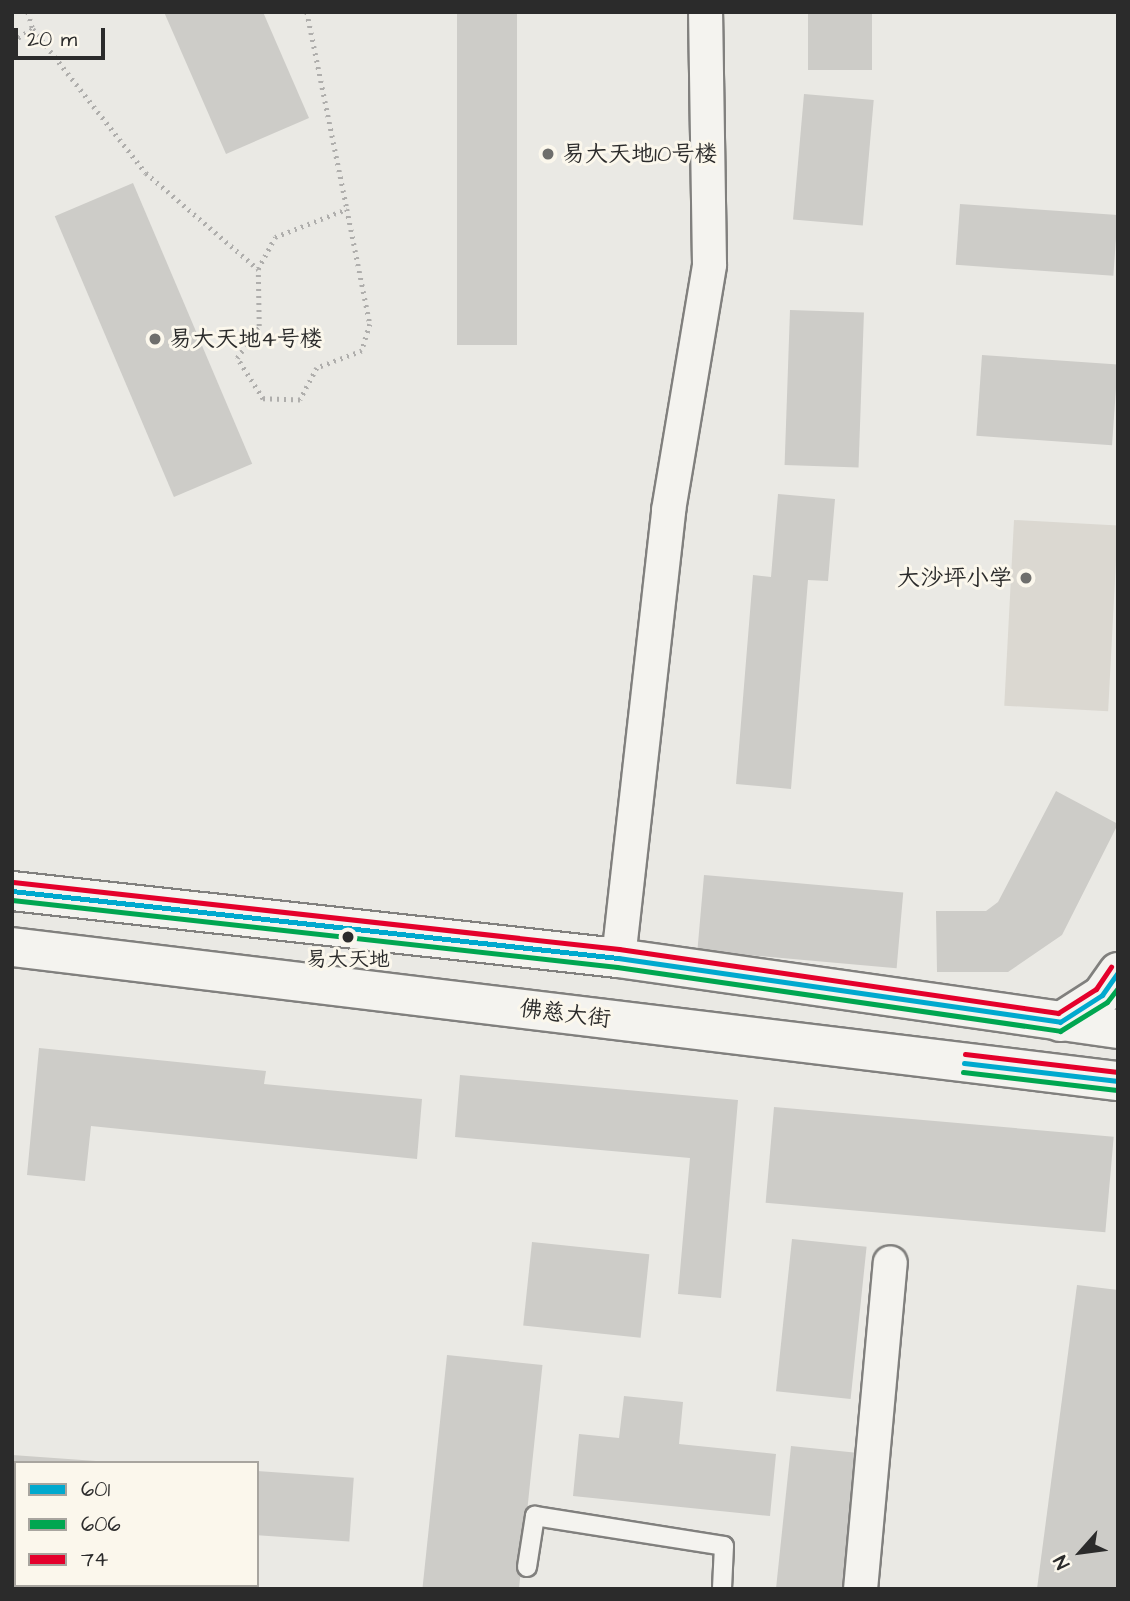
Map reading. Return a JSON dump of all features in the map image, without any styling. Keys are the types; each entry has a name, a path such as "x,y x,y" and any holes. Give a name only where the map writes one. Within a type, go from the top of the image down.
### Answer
{"main road":[{"path":"12,891 618,958 1118,1029"},
{"name":"佛慈大街","path":"12,947 1118,1081"},
{"path":"1060,1022 1102,995 1118,972"}],"street":[{"path":"618,958 668,510 709,264 705,12"},
{"path":"860,1589 890,1262"}],"lane":[{"path":"527,1567 535,1516 724,1546 722,1589"}],"path":[{"path":"27,12 33,30 146,173 258,269"},
{"path":"307,12 347,209 370,324 362,351 317,368 300,400 263,399 237,358 259,326 258,269 275,237 347,209"},
{"path":"12,41 33,30"}],"shaded area":[{"path":"1014,520 1118,525 1108,711 1004,706"}],"building":[{"path":"164,12 263,12 309,118 226,154"},
{"path":"457,12 517,12 517,345 457,345"},
{"path":"808,12 872,12 872,70 808,70"},
{"path":"804,94 874,100 863,226 793,220"},
{"name":"易大天地4号楼","path":"133,183 252,464 174,497 55,216"},
{"path":"960,204 1118,215 1113,276 956,265"},
{"path":"790,310 864,313 859,467 785,465"},
{"path":"982,355 1118,364 1112,445 976,436"},
{"path":"778,494 835,499 828,581 808,580 791,789 736,784 753,575 771,577"},
{"path":"1056,791 1118,824 1062,935 1008,972 937,972 936,911 986,911 998,902"},
{"path":"704,875 903,892 897,968 697,951"},
{"path":"39,1048 266,1071 264,1084 422,1099 417,1159 91,1126 85,1181 27,1175"},
{"path":"460,1075 738,1100 721,1298 678,1294 690,1158 455,1137"},
{"path":"774,1107 1114,1137 1105,1232 766,1203"},
{"path":"792,1239 867,1247 851,1399 776,1391"},
{"path":"532,1242 649,1254 641,1338 523,1326"},
{"path":"1077,1285 1118,1290 1118,1589 1037,1589"},
{"path":"447,1355 542,1365 519,1589 422,1589"},
{"path":"624,1396 683,1402 679,1444 776,1454 770,1516 573,1496 579,1434 619,1438"},
{"path":"791,1446 866,1454 851,1589 776,1589"},
{"path":"12,1455 96,1461 14,1461 12,1519"},
{"path":"259,1471 354,1478 349,1542 259,1535"},
{"path":"135,1587 180,1587 135,1589"}],"transit line":[{"name":"74","path":"13,882 619,949 1058,1013 1096,989 1111,967"},
{"name":"601","path":"12,891 618,958 1060,1022 1102,995 1118,972"},
{"name":"606","path":"12,900 617,967 1060,1031 1107,1002 1118,988"},
{"name":"74","path":"965,1054 1118,1072"},
{"name":"601","path":"964,1063 1118,1081"},
{"name":"606","path":"963,1072 1117,1090"}],"place":[{"name":"易大天地10号楼","path":"548,154"},
{"name":"易大天地4号楼","path":"155,339"},
{"name":"大沙坪小学","path":"1026,578"},
{"name":"易大天地","path":"348,937"}]}
